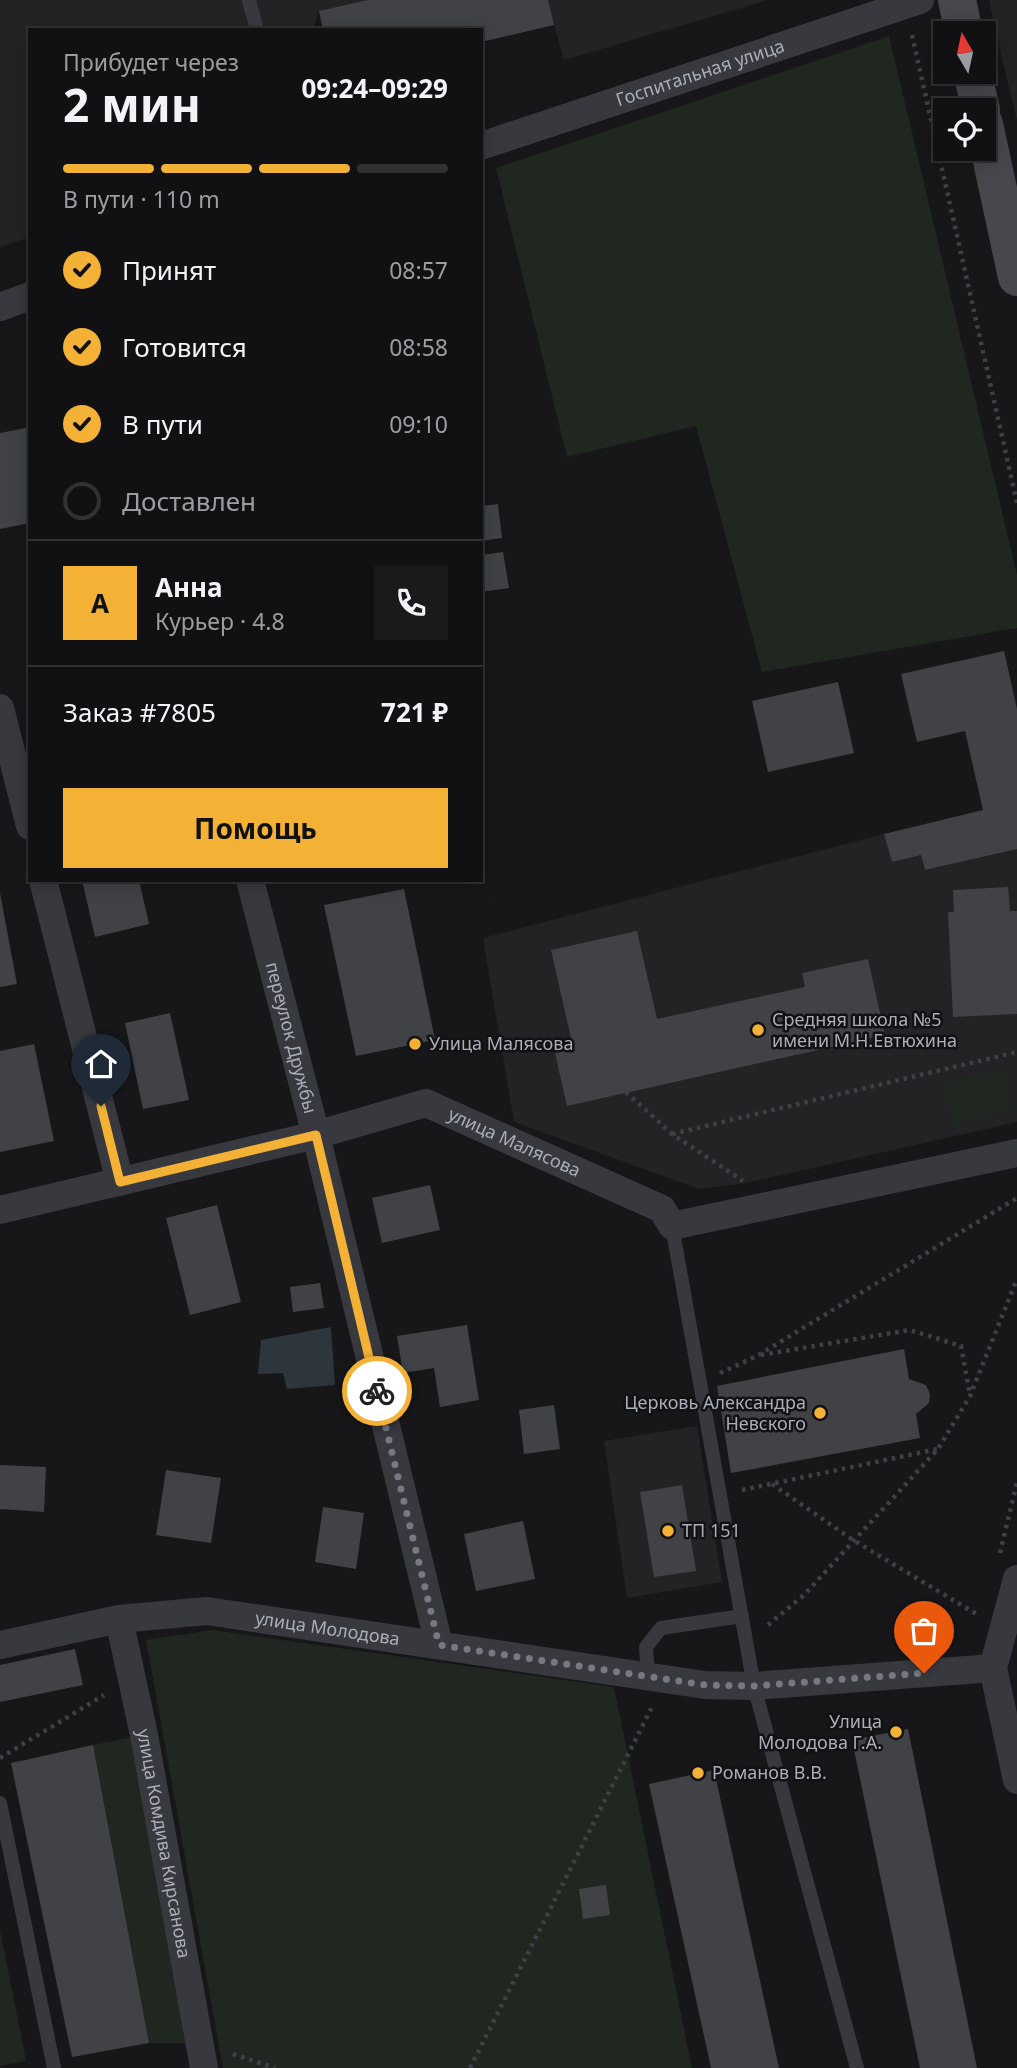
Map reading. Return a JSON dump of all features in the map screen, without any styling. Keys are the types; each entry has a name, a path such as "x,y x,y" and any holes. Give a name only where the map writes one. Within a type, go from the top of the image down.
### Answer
{"main road":[{"path":"957,0 961,21"},
{"path":"992,161 1017,277"}],"street":[{"name":"Госпитальная улица","path":"483,145 912,3"},
{"path":"0,306 28,297"},
{"path":"0,708 28,818"},
{"path":"44,882 120,1182"},
{"name":"переулок Дружбы","path":"251,882 316,1135 439,1645"},
{"name":"улица Малясова","path":"0,1210 316,1135 426,1103 662,1209 672,1226"},
{"path":"672,1226 1017,1153"},
{"path":"1017,1579 993,1668 1017,1780"},
{"name":"улица Молодова","path":"0,1645 119,1619 207,1611 705,1685 754,1686 993,1668"},
{"name":"улица Комдива Кирсанова","path":"119,1619 202,2056"}],"lane":[{"path":"249,0 256,28"},
{"path":"672,1226 754,1686 857,2068"},
{"path":"657,1678 646,1647 661,1628 742,1616"},
{"path":"0,1803 54,2068"}],"path":[{"path":"912,3 1017,503"},
{"path":"672,1134 1017,1052"},
{"path":"626,1093 672,1134 746,1183"},
{"path":"700,1382 757,1356 1017,1198"},
{"path":"746,1643 804,1595 938,1449 970,1396 1017,1279"},
{"path":"757,1356 910,1330 961,1346 970,1396"},
{"path":"720,1495 938,1449"},
{"path":"772,1484 853,1540 985,1619"},
{"path":"0,1758 131,1678"},
{"path":"470,2068 657,1678"},
{"path":"202,2056 275,2068"}],"shaded area":[{"path":"0,0 768,0 564,60 554,25 483,42 483,28 319,12 313,28 28,28 28,238 0,247"},
{"path":"989,0 1017,0 1017,120 996,34 996,21 993,21"},
{"path":"889,36 1017,575 1017,628 762,672 696,426 567,457 496,168"},
{"name":"Средняя школа №5 имени М.Н.Евтюхина","path":"884,834 892,862 921,855 925,870 1017,849 1017,1122 746,1183 699,1189 514,1122 483,938"},
{"path":"1002,1069 1012,1110 952,1124 943,1083"},
{"path":"331,1327 335,1385 287,1389 283,1373 258,1374 261,1340"},
{"path":"697,1426 722,1582 627,1598 604,1441"},
{"path":"212,1630 614,1687 692,2068 223,2068 146,1640"},
{"path":"144,1735 200,2043 149,2043 93,1745"},
{"path":"0,1931 26,2061 0,2066"}],"building":[{"path":"368,0 548,0 554,25 483,42 483,28 323,28 319,11"},
{"path":"26,428 28,523 0,529 0,433"},
{"path":"498,504 502,538 483,541 483,506"},
{"path":"503,552 509,588 483,592 483,555"},
{"path":"1004,651 1017,709 1017,849 925,870 921,855 892,862 884,834 983,810 965,731 917,742 901,674"},
{"path":"838,682 854,753 768,772 752,701"},
{"path":"82,882 139,882 149,924 95,937"},
{"path":"1008,887 1010,911 1017,911 1017,1014 953,1017 948,912 954,912 953,890"},
{"path":"404,889 435,1040 356,1056 324,905"},
{"path":"0,893 17,984 0,987"},
{"path":"637,931 657,1019 805,987 802,973 868,959 885,1035 567,1106 553,1044 571,1038 551,950"},
{"path":"170,1013 189,1100 143,1109 125,1023"},
{"path":"34,1044 54,1141 0,1152 0,1051"},
{"path":"430,1185 440,1230 382,1243 372,1198"},
{"path":"217,1205 241,1302 190,1315 166,1218"},
{"path":"320,1283 324,1308 293,1312 290,1287"},
{"path":"467,1325 479,1400 440,1407 434,1368 403,1373 397,1336"},
{"name":"Церковь Александра Невского","path":"904,1349 909,1379 926,1385 930,1394 929,1403 916,1414 920,1438 731,1473 717,1386"},
{"path":"554,1405 560,1449 524,1454 519,1410"},
{"path":"0,1465 46,1467 44,1512 0,1509"},
{"path":"166,1470 221,1478 211,1543 156,1535"},
{"name":"ТП 151","path":"682,1485 696,1571 654,1577 640,1492"},
{"path":"323,1507 364,1513 356,1569 315,1562"},
{"path":"523,1521 535,1579 476,1591 464,1534"},
{"path":"75,1649 83,1685 0,1702 0,1665"},
{"path":"908,1729 977,2068 920,2068 852,1740"},
{"path":"93,1745 149,2043 72,2057 11,1763"},
{"path":"714,1770 779,2068 711,2068 649,1784"},
{"path":"606,1885 610,1915 583,1919 579,1889"}],"way so far":[{"path":"377,1391 439,1645 705,1685 754,1686 924,1673"}],"place":[{"name":"Средняя школа №5 имени М.Н.Евтюхина","path":"758,1030"},
{"name":"Улица Малясова","path":"415,1044"},
{"name":"Церковь Александра Невского","path":"820,1413"},
{"name":"ТП 151","path":"668,1531"},
{"name":"Улица Молодова Г.А.","path":"896,1732"},
{"name":"Романов В.В.","path":"698,1773"}],"route":[{"path":"101,1106 120,1182 316,1135 377,1391"}]}
